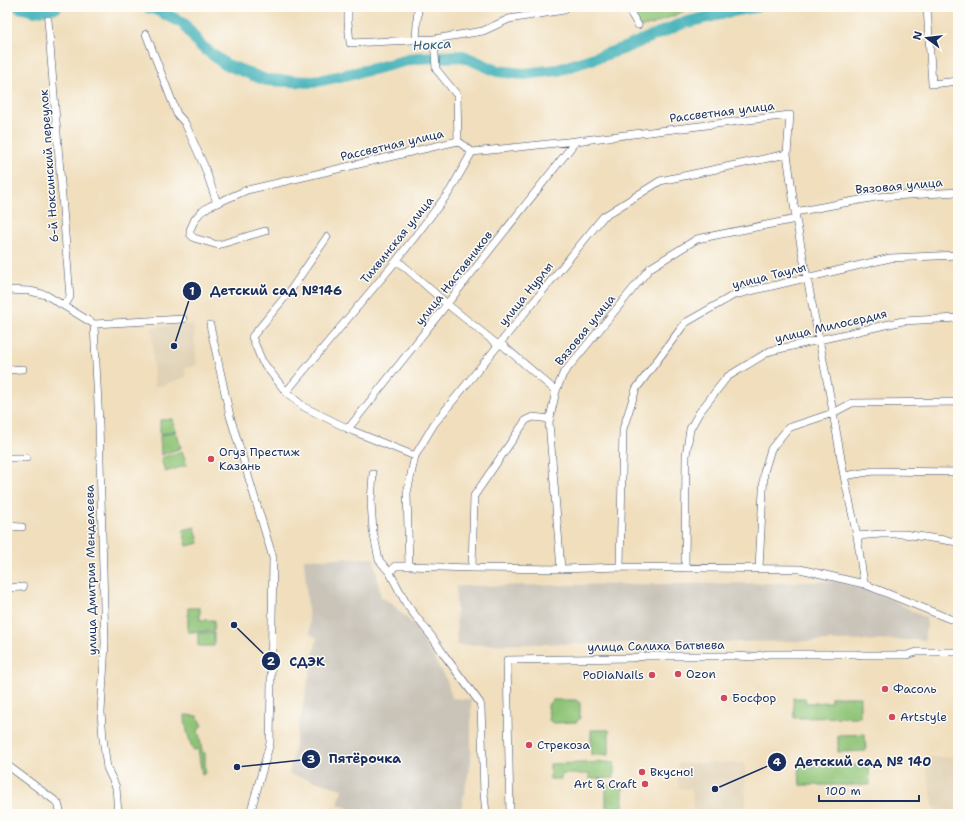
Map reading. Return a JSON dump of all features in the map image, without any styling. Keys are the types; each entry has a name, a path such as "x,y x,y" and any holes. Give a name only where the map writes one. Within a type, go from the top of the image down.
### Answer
{"street":[{"path":"348,7 350,43 434,39 483,31 509,19 564,9"},
{"path":"416,40 418,7"},
{"path":"627,7 638,25"},
{"path":"926,7 932,84 958,81"},
{"name":"6-й Ноксинский переулок","path":"48,20 70,297 67,302 60,304"},
{"path":"146,34 177,114 185,123 205,168 217,203"},
{"path":"434,39 436,69 457,95 458,141"},
{"name":"Рассветная улица","path":"265,231 218,245 194,238 190,234 190,230 195,219 201,212 217,203 247,190 458,141 472,152 576,141 790,114 787,154"},
{"name":"улица Наставников","path":"348,429 576,141"},
{"name":"Тихвинская улица","path":"286,392 397,260 450,191 472,152"},
{"path":"787,154 807,278 844,476 857,536 864,584"},
{"name":"улица Нурлы","path":"409,566 407,493 415,456 434,424 603,217 660,181 787,154"},
{"name":"Вязовая улица","path":"561,569 549,422 556,391 564,374 650,268 697,239 876,197 958,192"},
{"path":"327,237 290,291 252,338 262,361 286,392 304,407 348,429 415,456"},
{"name":"улица Таулы","path":"620,567 623,429 636,389 685,323 734,295 890,258 958,255"},
{"path":"397,260 447,304 556,391"},
{"path":"7,290 30,291 46,295 94,324 183,319"},
{"name":"улица Милосердия","path":"685,568 686,455 690,429 699,413 727,377 770,351 903,321 958,318"},
{"name":"улица Дмитрия Менделеева","path":"94,324 99,424 105,643 101,712 107,768 116,786 118,814"},
{"path":"210,325 231,421 273,558 270,743 250,814"},
{"path":"7,370 23,369"},
{"path":"759,568 764,472 770,449 788,428 833,413 852,404 958,402"},
{"path":"472,568 474,496 526,420 533,417 550,418"},
{"path":"7,458 26,458"},
{"path":"844,476 874,471 958,472"},
{"path":"373,474 371,502 373,531 379,560 390,573 407,605 480,703 486,814"},
{"path":"7,526 22,527"},
{"path":"857,536 904,534 958,542"},
{"path":"390,573 395,566 561,569 620,567 800,569 864,584 950,619 958,619"},
{"path":"7,588 23,587"},
{"name":"улица Салиха Батыева","path":"510,814 507,660 631,658 643,656 751,657 766,654 907,655 917,652 958,652"},
{"path":"7,765 58,803 60,814"}],"shaded area":[{"path":"193,324 197,365 185,368 186,377 160,386 154,386 152,327"},
{"path":"374,558 381,597 391,603 415,626 447,681 452,698 471,700 471,761 460,814 347,814 348,808 338,805 342,789 289,774 317,638 310,634 304,559"},
{"path":"835,581 870,591 895,601 917,614 926,617 927,627 925,640 457,645 456,586"},
{"path":"924,757 958,757 958,814 935,814"},
{"path":"678,763 745,763 746,814 693,814 692,789 678,788"}],"green space":[{"path":"625,7 694,7 652,25 637,28"},
{"path":"172,419 176,430 160,435 160,420"},
{"path":"176,431 181,448 161,455 160,436"},
{"path":"182,451 187,465 165,472 161,458"},
{"path":"195,527 199,543 187,546 183,530"},
{"path":"188,608 200,608 200,620 214,620 214,631 188,632"},
{"path":"198,633 214,633 214,646 198,646"},
{"path":"831,697 860,697 860,717 794,718 793,698 805,698 806,703 831,702"},
{"path":"552,700 576,700 580,703 580,718 577,722 553,723 549,720 548,705"},
{"path":"185,715 197,716 202,726 198,731 202,750 203,753 205,753 205,773 202,775 198,749 193,750 186,728"},
{"path":"591,730 609,730 609,755 591,755"},
{"path":"865,734 866,751 838,752 838,735"},
{"path":"614,762 614,778 589,779 589,774 562,774 561,779 550,779 550,764"},
{"path":"869,765 870,785 800,785 799,766"},
{"path":"623,785 623,807 606,807 606,786"}],"waterway":[{"name":"Нокса","path":"19,7 34,11 56,7"},
{"name":"Нокса","path":"148,7 183,23 200,45 225,64 266,80 313,82 416,58 463,56 497,71 524,74 558,70 622,49 683,23 756,7"}],"place":[{"name":"Детский сад №146","path":"174,346"},
{"name":"Огуз Престиж Казань","path":"211,459"},
{"name":"СДЭК","path":"234,625"},
{"name":"Ozon","path":"678,674"},
{"name":"PoDiaNails","path":"652,675"},
{"name":"Фасоль","path":"885,689"},
{"name":"Босфор","path":"724,698"},
{"name":"Artstyle","path":"892,717"},
{"name":"Стрекоза","path":"529,745"},
{"name":"Пятёрочка","path":"237,767"},
{"name":"Вкусно!","path":"642,772"},
{"name":"Art & Craft","path":"645,784"},
{"name":"Детский сад № 140","path":"715,789"}]}
